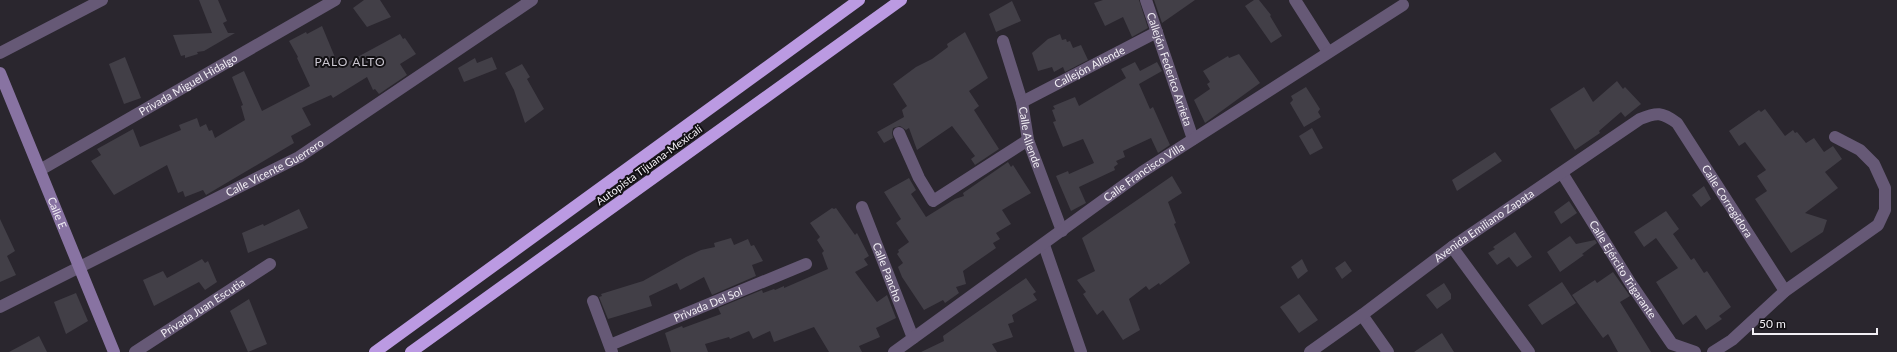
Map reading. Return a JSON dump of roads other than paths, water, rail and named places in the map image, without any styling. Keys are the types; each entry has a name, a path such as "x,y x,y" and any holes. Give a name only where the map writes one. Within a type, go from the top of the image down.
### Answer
{"highway":[{"name":"Autopista Tijuana-Mexicali","path":"375,352 859,0"},
{"name":"Autopista Tijuana-Mexicali","path":"411,352 901,0"}],"main road":[{"name":"Calle E","path":"0,73 114,352"}],"street":[{"path":"0,53 102,0"},
{"name":"Privada Miguel Hidalgo","path":"40,170 335,0"},
{"name":"Calle Vicente Guerrero","path":"0,307 299,157 532,0"},
{"name":"Callejón Federico Arrieta","path":"1146,0 1193,139"},
{"path":"1295,0 1328,52"},
{"name":"Calle Francisco Villa","path":"894,352 1044,245 1142,172 1403,5"},
{"name":"Callejón Allende","path":"1022,102 1157,32"},
{"name":"Calle Allende","path":"1002,41 1022,102 1028,140 1062,231"},
{"name":"Avenida Emiliano Zapata","path":"1310,352 1452,247 1640,119 1652,114 1666,114"},
{"name":"Calle Corregidora","path":"1666,114 1677,123 1785,291"},
{"path":"899,133 918,178 933,201 1028,140"},
{"path":"1713,352 1732,340 1785,291 1878,225 1885,210 1885,188 1874,164 1860,150 1835,137"},
{"name":"Calle Ejército Trigarante","path":"1562,173 1631,284 1672,344 1695,352"},
{"name":"Calle Pancho","path":"862,207 912,338"},
{"path":"1044,245 1081,352"},
{"path":"1452,247 1529,352"},
{"name":"Privada Juan Escutia","path":"135,352 270,264"},
{"name":"Privada Del Sol","path":"611,349 806,264"},
{"path":"593,301 611,349"},
{"path":"1362,315 1388,352"}],"district":[{"name":"PALO ALTO","path":"350,62"}]}
